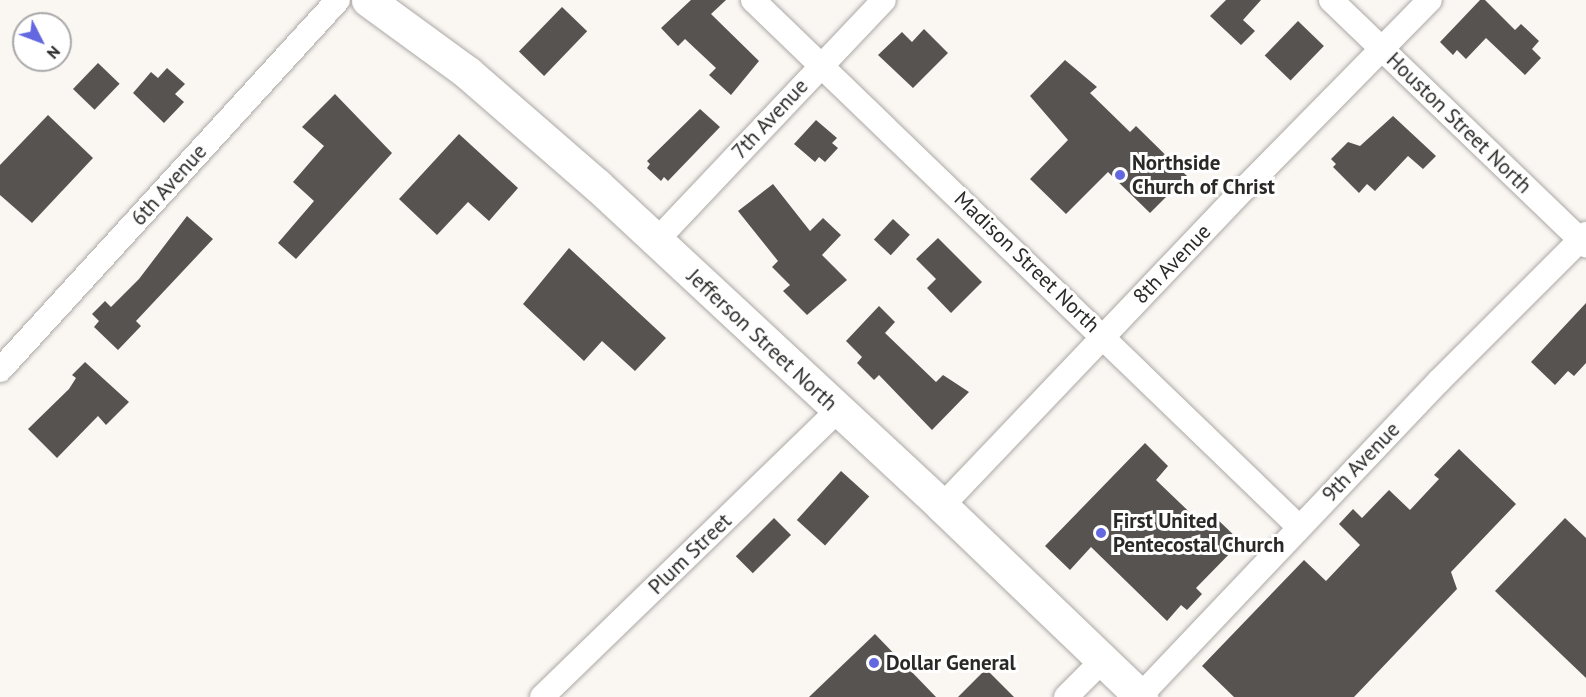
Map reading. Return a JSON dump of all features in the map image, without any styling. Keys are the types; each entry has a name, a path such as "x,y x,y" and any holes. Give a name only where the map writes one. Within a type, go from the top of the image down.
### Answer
{"main road":[{"name":"Jefferson Street North","path":"368,0 468,73 657,240 837,411 942,506 1141,696"}],"street":[{"name":"6th Avenue","path":"0,370 338,0"},
{"name":"Madison Street North","path":"753,0 1299,526"},
{"name":"7th Avenue","path":"657,240 884,0"},
{"name":"Houston Street North","path":"1331,0 1584,240"},
{"name":"8th Avenue","path":"942,506 1103,335 1430,0"},
{"name":"9th Avenue","path":"1141,696 1299,526 1584,240"},
{"name":"Plum Street","path":"542,697 837,411"},
{"path":"1066,697 1104,660"}],"building":[{"path":"691,0 726,0 711,14 759,61 731,95 709,75 716,68 685,39 678,46 661,28"},
{"path":"1226,0 1261,0 1243,20 1255,31 1241,45 1210,16"},
{"path":"1480,0 1485,0 1515,30 1521,24 1539,41 1532,49 1541,58 1525,75 1486,38 1466,59 1457,50 1453,55 1440,42"},
{"path":"562,7 587,31 544,76 519,52"},
{"path":"1298,21 1324,46 1291,81 1265,56"},
{"path":"924,29 948,53 913,88 878,55 902,32 912,42"},
{"path":"1065,60 1097,87 1090,93 1130,132 1136,126 1187,176 1150,213 1108,172 1066,214 1030,179 1068,140 1030,96"},
{"path":"98,63 120,84 95,110 73,89"},
{"path":"167,68 185,84 175,94 184,102 164,123 133,93 151,72 158,78"},
{"path":"335,94 392,153 296,259 278,243 314,201 293,182 324,146 302,127"},
{"path":"700,109 720,127 668,181 664,177 661,181 647,168 650,164 647,161"},
{"path":"48,115 93,158 32,223 0,195 0,165"},
{"path":"1393,116 1436,156 1423,169 1408,156 1375,191 1367,184 1359,193 1333,167 1336,164 1331,159 1348,142 1360,146"},
{"path":"816,120 837,138 832,143 838,148 825,162 819,157 815,162 794,144"},
{"path":"459,134 518,188 489,221 468,202 437,235 399,199"},
{"path":"773,184 810,231 823,218 841,235 822,255 847,280 807,315 783,291 790,285 772,267 778,261 738,211"},
{"path":"187,216 213,239 136,321 141,326 118,350 94,327 99,321 92,314 105,301 111,307 139,279"},
{"path":"893,219 910,235 891,255 874,239"},
{"path":"938,238 982,282 951,313 927,288 936,279 916,259"},
{"path":"569,248 666,338 635,371 602,341 584,361 523,304"},
{"path":"1586,303 1586,363 1574,376 1568,371 1555,385 1531,362"},
{"path":"879,306 895,322 885,333 936,382 943,375 969,392 932,430 879,375 874,380 857,363 862,357 846,341"},
{"path":"85,362 129,402 106,425 98,416 57,458 28,429 69,389 76,378 72,375"},
{"path":"1145,443 1168,466 1156,480 1205,527 1215,517 1241,542 1196,588 1202,594 1187,610 1181,605 1167,621 1091,547 1070,570 1045,546"},
{"path":"1459,449 1516,504 1451,572 1457,589 1354,697 1234,697 1202,666 1304,560 1326,581 1360,545 1339,524 1353,509 1362,518 1389,490 1410,510 1439,479 1434,475"},
{"path":"841,471 869,496 825,545 797,520"},
{"path":"774,518 791,535 753,573 736,556"},
{"path":"1565,518 1586,538 1586,678 1495,591"},
{"name":"Dollar General","path":"875,634 936,697 809,697"},
{"path":"986,669 1014,697 958,697"}],"place":[{"name":"Northside Church of Christ","path":"1120,175"},
{"name":"First United Pentecostal Church","path":"1101,533"},
{"name":"Dollar General","path":"874,663"}]}
